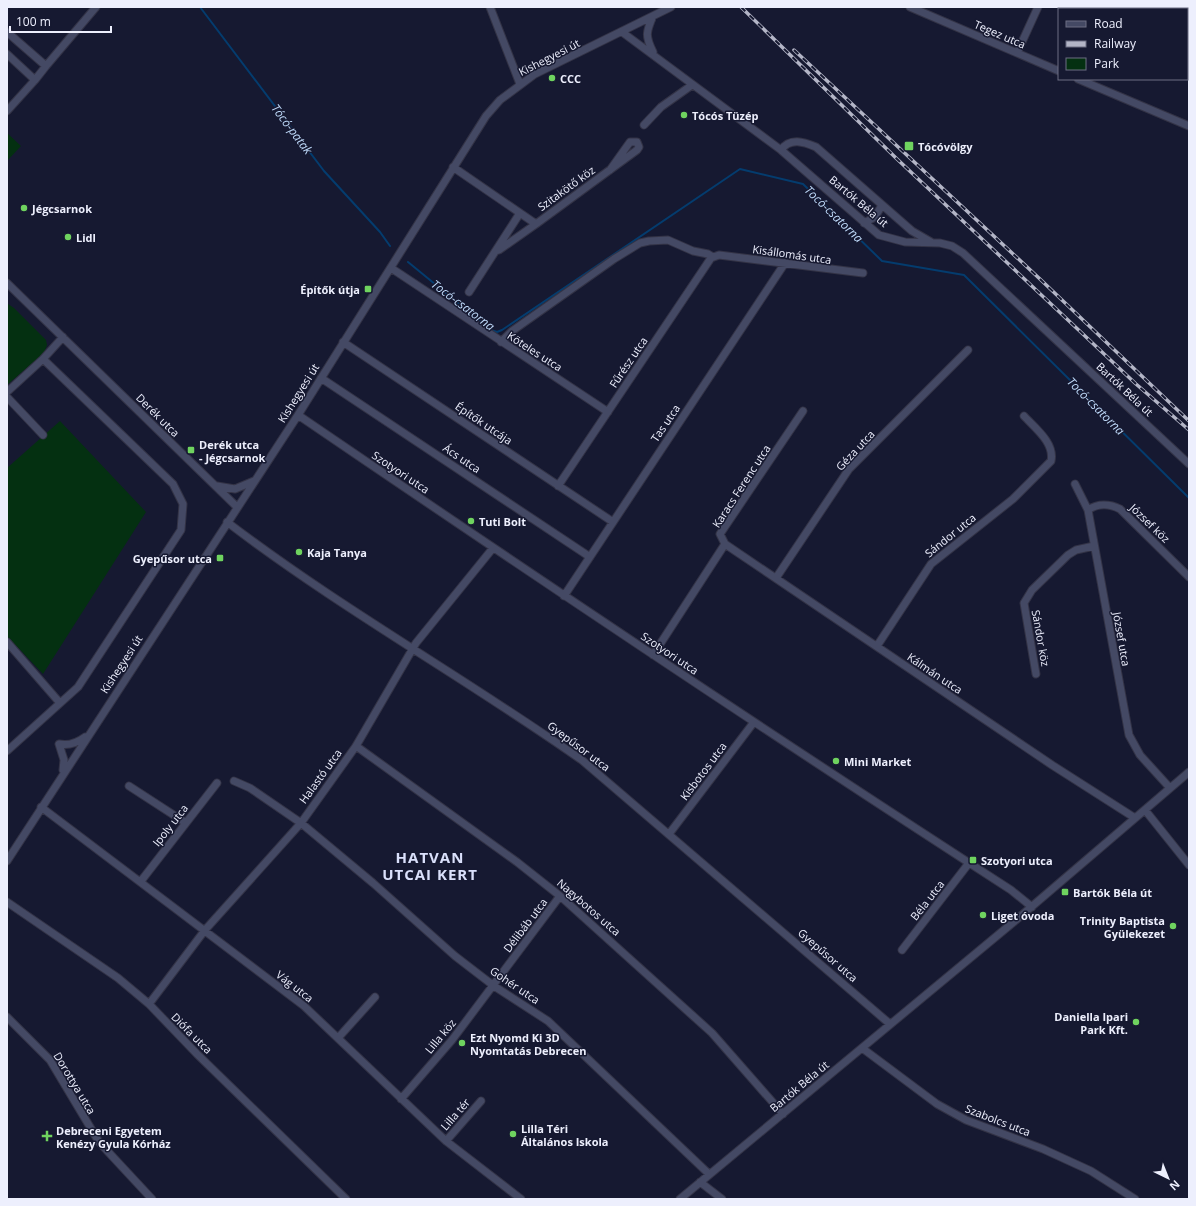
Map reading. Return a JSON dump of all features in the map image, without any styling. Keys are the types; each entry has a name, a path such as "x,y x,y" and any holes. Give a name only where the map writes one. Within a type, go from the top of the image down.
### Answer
{"street":[{"path":"7,111 96,7"},
{"path":"490,7 520,84"},
{"name":"Kishegyesi út","path":"7,861 62,774 298,415 486,116 500,100 535,74 671,7"},
{"name":"Tegez utca","path":"910,7 1058,71"},
{"path":"1017,53 1038,7"},
{"path":"653,16 647,31 647,40 654,54"},
{"path":"7,32 46,66"},
{"name":"Bartók Béla út","path":"622,32 654,54 692,85 781,150 879,235 891,240 931,242 952,246 963,253 1189,464"},
{"path":"7,54 35,80"},
{"path":"1080,80 1189,126"},
{"path":"644,125 657,110 692,85"},
{"path":"781,150 790,142 795,141 807,143 816,147 912,231 931,242"},
{"name":"Szitakötő köz","path":"453,167 536,224"},
{"name":"Szitakötő köz","path":"496,253 610,170"},
{"path":"864,223 875,217 882,205"},
{"name":"Szitakötő köz","path":"469,292 496,253 520,213"},
{"path":"510,229 517,237"},
{"name":"Kisállomás utca","path":"501,342 512,331 614,259 640,244 649,241 668,240 693,251 716,256 863,273"},
{"name":"Fűrész utca","path":"558,486 716,256"},
{"name":"Tas utca","path":"564,596 785,263"},
{"name":"Köteles utca","path":"390,268 608,412"},
{"name":"Derék utca","path":"7,283 17,295 63,337 237,507"},
{"path":"7,294 17,295"},
{"path":"7,392 43,359 63,337"},
{"name":"Építők utcája","path":"343,342 613,522"},
{"name":"Géza utca","path":"776,578 849,470 968,350"},
{"name":"Kishegyesi út","path":"7,751 78,687 181,530 184,504 173,484 43,359"},
{"name":"Ács utca","path":"320,378 590,557"},
{"path":"7,397 43,435"},
{"name":"Karacs Ferenc utca","path":"653,655 725,544 720,534 803,411"},
{"name":"Szotyori utca","path":"298,415 564,596 1011,890 1032,907"},
{"name":"Sándor utca","path":"876,646 932,564 1003,507 1051,461 1052,455 1047,441 1024,416"},
{"path":"214,486 235,490 254,481"},
{"name":"József utca","path":"1075,484 1088,510 1128,735 1140,755 1170,788"},
{"name":"József köz","path":"1088,510 1098,505 1109,505 1120,509 1189,577"},
{"name":"Gyepűsor utca","path":"227,522 274,558 413,650 529,723 583,761 890,1024"},
{"name":"Kálmán utca","path":"725,544 1052,765 1135,818"},
{"name":"Sándor köz","path":"1036,674 1024,609 1027,596 1068,555 1076,550 1094,546"},
{"name":"Halastó utca","path":"149,1004 205,930 301,823 356,746 416,643 493,548"},
{"path":"7,642 60,703"},
{"name":"Kisbotos utca","path":"669,834 754,722"},
{"path":"62,774 64,760 59,744 66,745 77,742 87,736"},
{"name":"Nagybotos utca","path":"356,746 511,857 560,896 712,1033 782,1114"},
{"name":"Bartók Béla út","path":"680,1199 1032,907 1189,772"},
{"name":"Gohér utca","path":"234,781 250,788 301,823 374,883 455,956 494,986 548,1021 709,1174"},
{"name":"Ipoly utca","path":"141,882 217,783"},
{"path":"129,786 186,823"},
{"name":"Vág utca","path":"41,807 304,1006 446,1141 521,1199"},
{"path":"1145,810 1189,864"},
{"name":"Béla utca","path":"902,950 969,863"},
{"name":"Délibáb utca","path":"494,986 560,896"},
{"name":"Diófa utca","path":"7,902 118,978 149,1004 197,1054 346,1199"},
{"name":"Lilla köz","path":"401,1099 452,1040 494,986"},
{"path":"338,1038 375,997"},
{"name":"Dorottya utca","path":"7,1017 46,1055 99,1142 152,1199"},
{"name":"Szabolcs utca","path":"862,1048 937,1104 949,1111 966,1120 1043,1149 1091,1171 1135,1199"},
{"name":"Lilla tér","path":"446,1141 481,1101"},
{"path":"700,1182 722,1199"}],"green space":[{"path":"7,133 21,146 7,161"},
{"path":"8,304 14,308 46,340 47,345 44,353 7,385"},
{"path":"60,421 146,512 43,674 7,636 7,468"}],"waterway":[{"name":"Tócó-patak","path":"200,7 324,171 380,232 390,246"},
{"name":"Tocó-csatorna","path":"408,262 491,330 497,332 740,169 803,184 882,261 964,275 1189,498"}],"railway":[{"path":"741,7 897,159 1136,384 1189,430"},
{"path":"794,50 1041,280 1189,421"}],"place":[{"name":"CCC","path":"552,78"},
{"name":"Tócós Tüzép","path":"684,115"},
{"name":"Tócóvölgy","path":"909,146"},
{"name":"Jégcsarnok","path":"24,208"},
{"name":"Lidl","path":"68,237"},
{"name":"Építők útja","path":"368,289"},
{"name":"Derék utca - Jégcsarnok","path":"191,450"},
{"name":"Tuti Bolt","path":"471,521"},
{"name":"Kaja Tanya","path":"299,552"},
{"name":"Gyepűsor utca","path":"220,558"},
{"name":"Mini Market","path":"836,761"},
{"name":"Szotyori utca","path":"973,860"},
{"name":"Bartók Béla út","path":"1065,892"},
{"name":"Liget óvoda","path":"983,915"},
{"name":"Trinity Baptista Gyülekezet","path":"1173,926"},
{"name":"Daniella Ipari Park Kft.","path":"1136,1022"},
{"name":"Ezt Nyomd Ki 3D Nyomtatás Debrecen","path":"462,1043"},
{"name":"Lilla Téri Általános Iskola","path":"513,1134"},
{"name":"Debreceni Egyetem Kenézy Gyula Kórház","path":"47,1136"}],"district":[{"name":"HATVAN UTCAI KERT","path":"430,866"}]}
